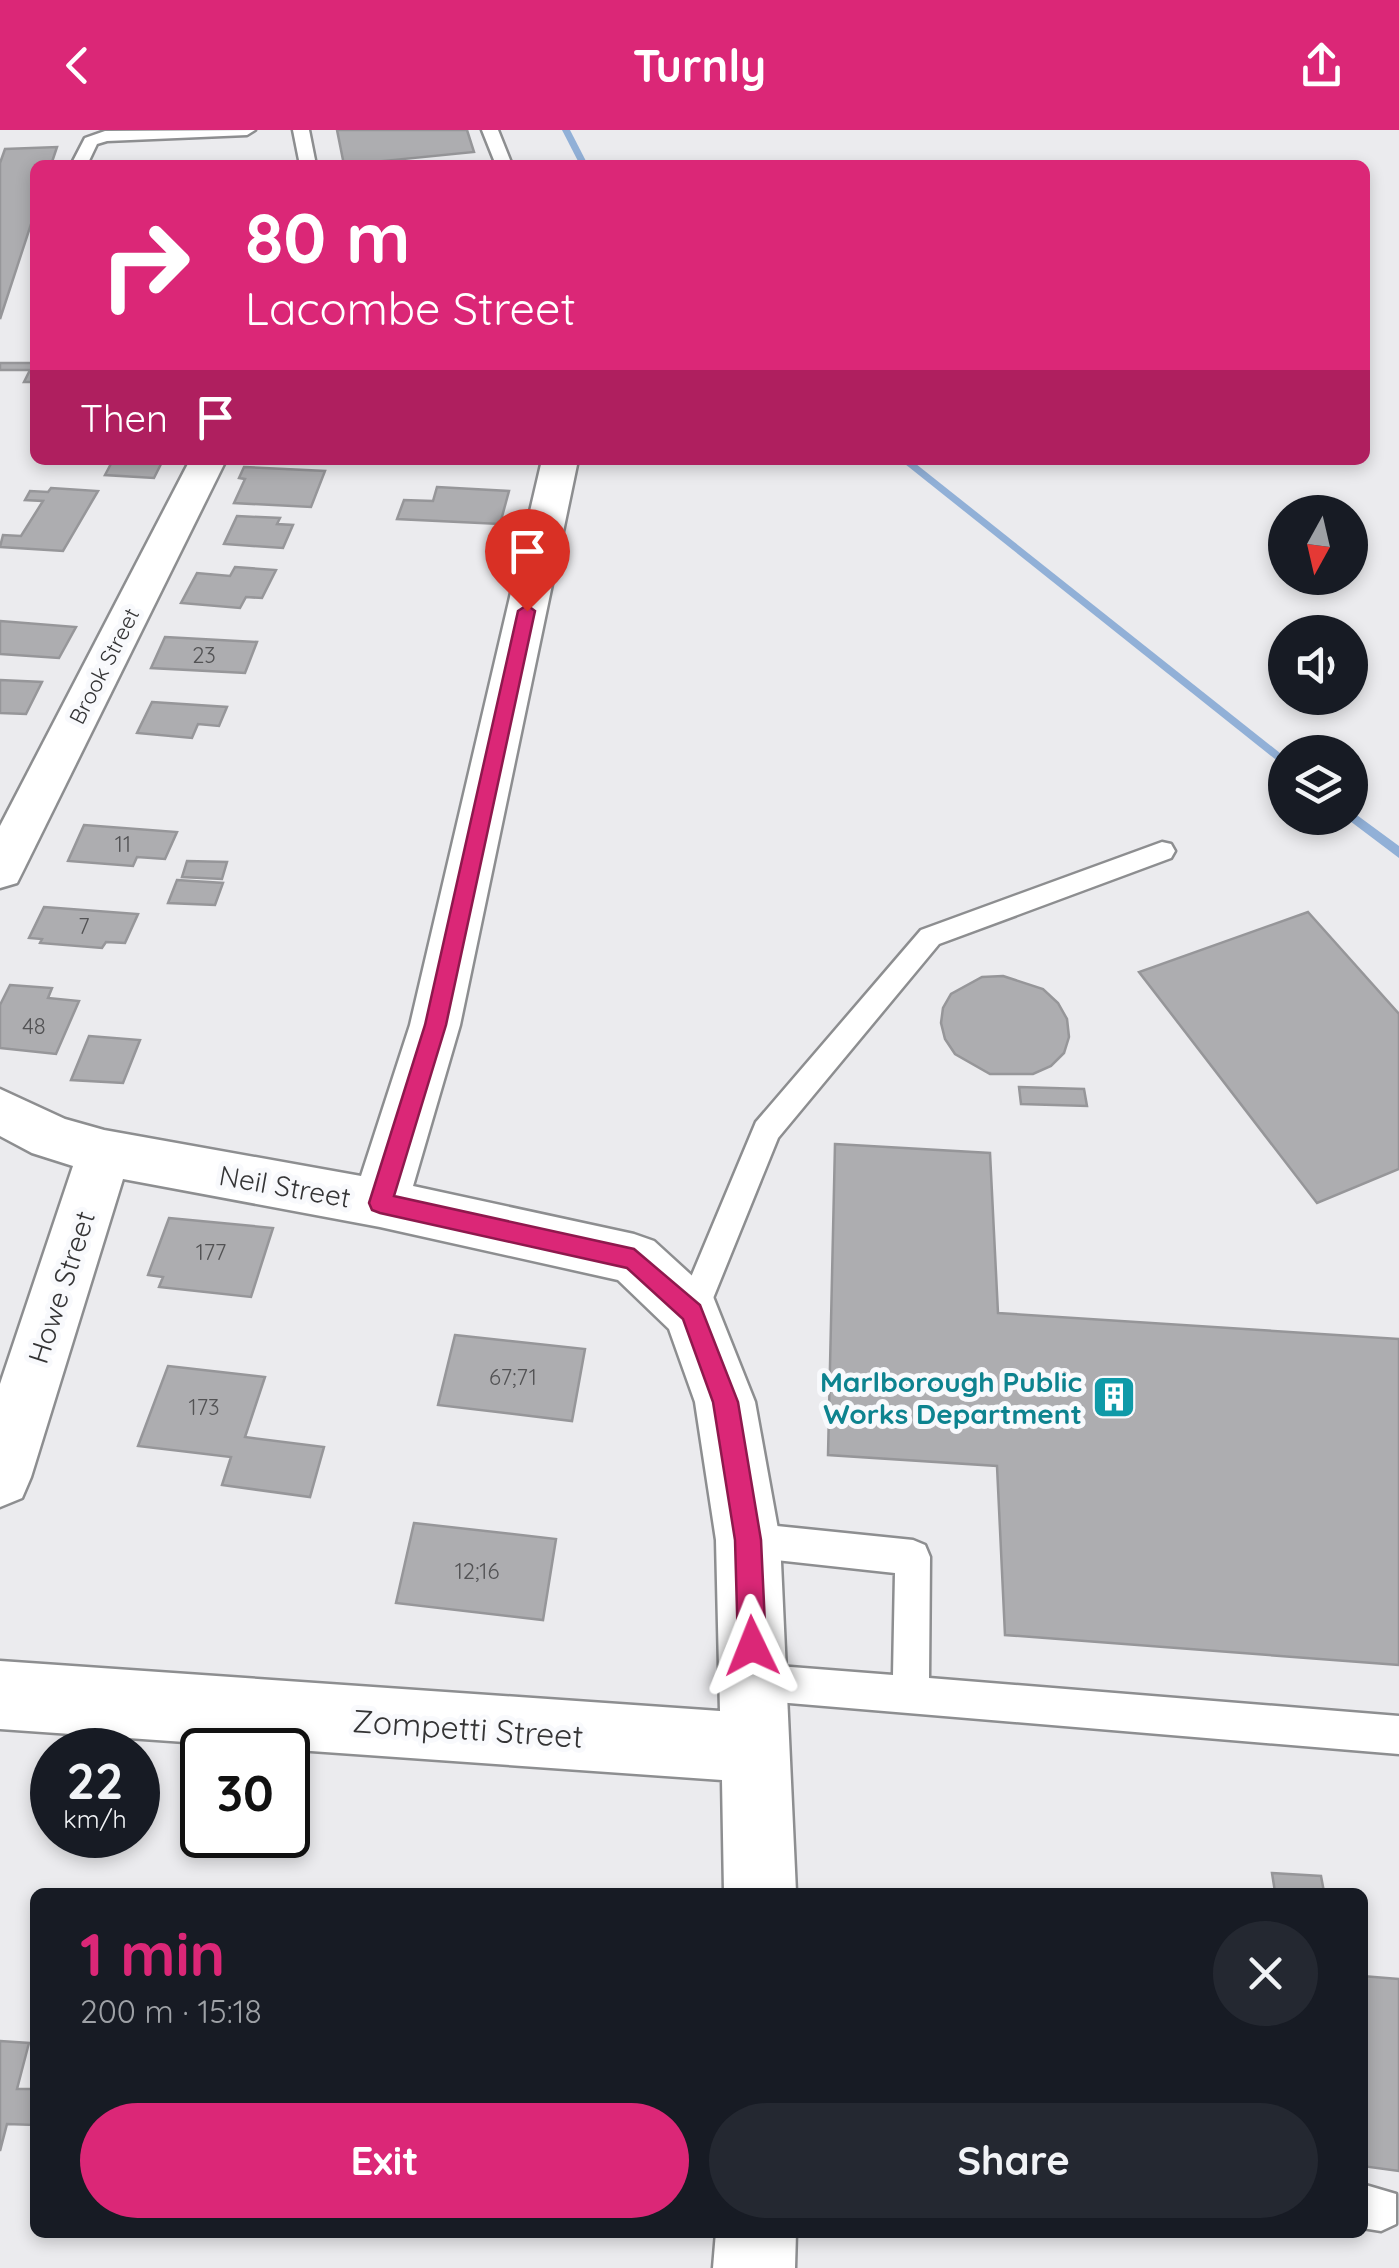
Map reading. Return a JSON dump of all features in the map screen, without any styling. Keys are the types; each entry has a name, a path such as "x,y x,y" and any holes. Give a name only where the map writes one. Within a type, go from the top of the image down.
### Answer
{"street":[{"name":"Brook Street","path":"0,872 205,465"},
{"path":"380,1203 435,1025 559,465"},
{"name":"Neil Street","path":"0,1111 51,1137 104,1153 380,1203 634,1260 692,1312 725,1402 748,1540 760,1888"},
{"name":"Howe Street","path":"0,1477 104,1153"},
{"name":"Zompetti Street","path":"0,1695 755,1715"},
{"path":"754,2268 756,2238"}],"lane":[{"path":"82,160 91,141 105,136 247,130"},
{"path":"300,130 307,160"},
{"path":"490,130 502,160"},
{"path":"692,1312 766,1131 930,936 1162,851"},
{"path":"748,1540 913,1558 911,1692"},
{"path":"755,1715 911,1692 1399,1735"}],"building":[{"path":"337,130 467,130 474,152 394,160 343,160"},
{"path":"57,147 53,160 30,160 30,227 0,319 0,163 5,149"},
{"path":"0,363 30,363 30,370 0,370"},
{"path":"110,465 160,465 154,478 105,475"},
{"path":"244,467 325,471 311,507 234,503 245,479 239,478"},
{"path":"437,487 509,491 500,524 397,519 404,500 433,501"},
{"path":"51,488 98,491 63,551 0,547 3,535 21,536 43,501 25,500 30,491 48,492"},
{"path":"237,516 280,518 277,524 293,525 283,548 224,544"},
{"path":"235,567 276,570 262,598 246,597 240,608 181,603 197,573 230,576"},
{"path":"0,621 76,627 59,658 0,654"},
{"path":"165,637 257,642 245,673 151,668"},
{"path":"0,680 42,682 26,714 0,713"},
{"path":"152,702 227,707 219,726 198,724 192,738 137,733"},
{"path":"84,825 177,832 165,859 137,857 133,866 68,861"},
{"path":"187,861 227,862 222,879 182,877"},
{"path":"177,880 223,883 215,905 168,903"},
{"path":"44,907 138,914 125,943 106,942 102,948 40,943 42,939 29,938"},
{"path":"1308,912 1399,1014 1399,1169 1317,1203 1139,972"},
{"path":"1003,976 1043,989 1067,1019 1069,1037 1064,1053 1051,1066 1033,1074 990,1074 955,1054 945,1039 943,1008 951,994 982,977"},
{"path":"10,985 52,988 48,998 79,1001 56,1054 0,1048 0,1005"},
{"path":"89,1036 140,1040 123,1083 71,1080"},
{"path":"1019,1087 1084,1089 1087,1106 1021,1104"},
{"name":"Marlborough Public Works Department","path":"835,1144 990,1153 998,1313 1399,1339 1399,1665 1005,1635 997,1466 828,1455"},
{"path":"169,1218 273,1228 251,1297 159,1287 163,1277 148,1275"},
{"path":"455,1335 585,1349 572,1421 438,1405"},
{"path":"168,1366 265,1377 245,1437 324,1447 310,1497 222,1485 231,1457 138,1446"},
{"path":"414,1523 556,1539 543,1620 396,1603"},
{"path":"1272,1873 1321,1876 1323,1888 1274,1888"},
{"path":"1368,1976 1399,1979 1399,2171 1368,2167"},
{"path":"0,2041 29,2043 17,2089 30,2089 30,2125 7,2124 0,2151"}],"waterway":[{"path":"566,130 581,160"},
{"path":"911,465 1268,749"},
{"path":"1368,828 1399,853"}],"place":[{"name":"Marlborough Public Works Department","path":"1114,1397"}],"route":[{"path":"527,611 435,1025 380,1203 634,1260 692,1312 725,1402 748,1540 752,1646"}]}
